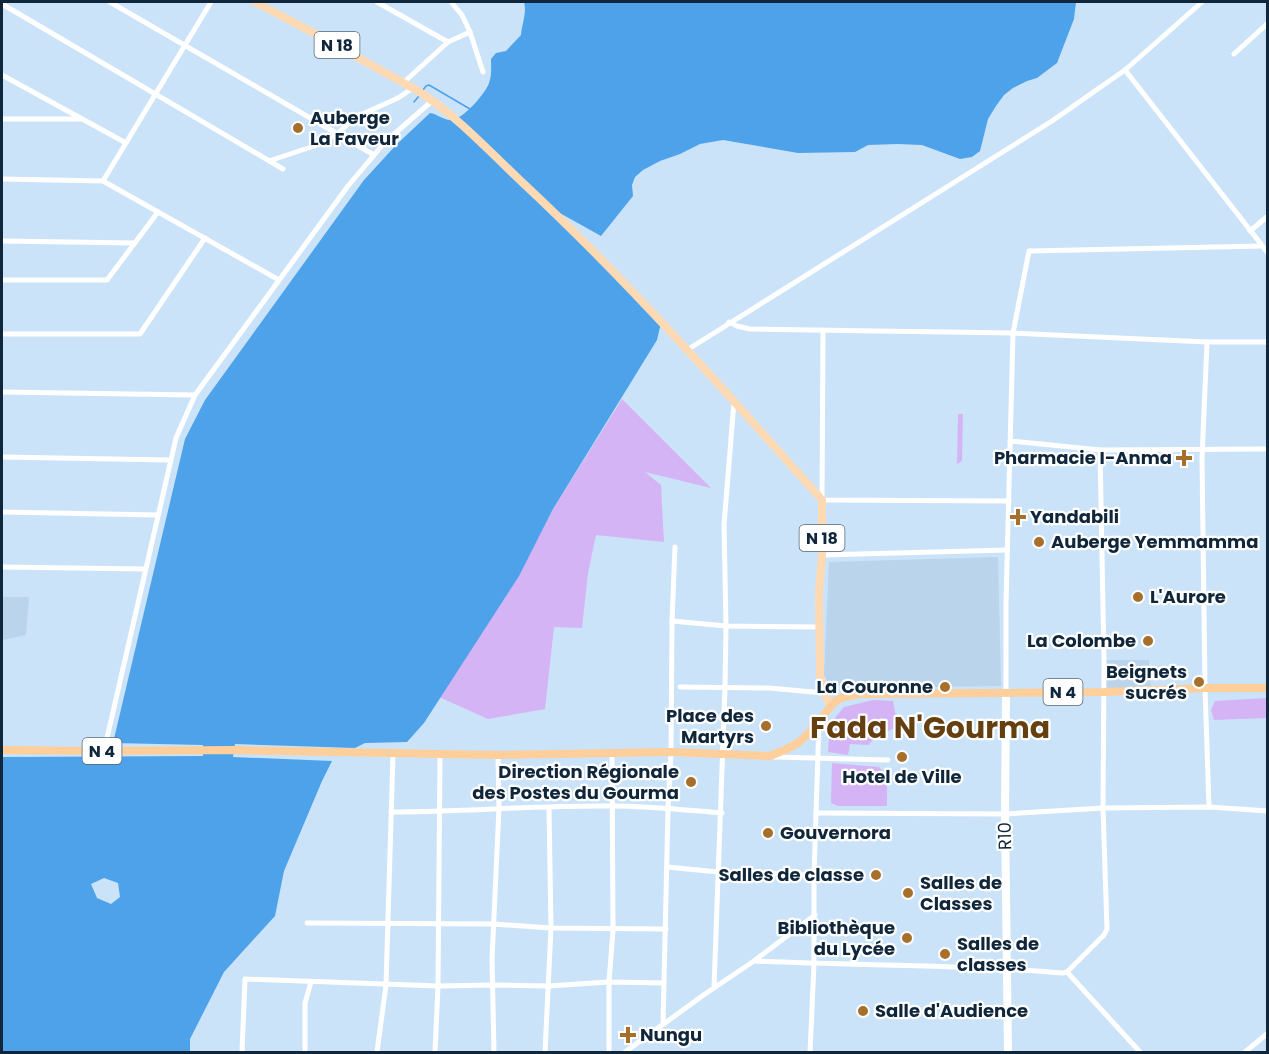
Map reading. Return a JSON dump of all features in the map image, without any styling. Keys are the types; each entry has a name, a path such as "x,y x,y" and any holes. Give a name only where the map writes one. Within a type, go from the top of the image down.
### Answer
{"highway":[{"name":"N 4","path":"2,750 234,750 498,755 671,752 770,756 798,743 831,706 844,697 859,694 1268,688"}],"main road":[{"name":"N 18","path":"255,2 418,91 456,120 585,244 734,400 822,500 819,592 820,675 824,693 831,706"},
{"name":"R10","path":"1006,692 1008,1053"}],"street":[{"path":"110,2 374,155"},
{"path":"103,180 211,2"},
{"path":"377,2 448,42"},
{"path":"451,2 462,15 470,32 483,72"},
{"path":"687,350 1024,139 1125,70 1202,2"},
{"path":"2,4 283,169"},
{"path":"1234,54 1268,23"},
{"path":"403,83 448,42 470,32"},
{"path":"1125,70 1268,253"},
{"path":"2,75 126,143"},
{"path":"269,161 314,146 337,135 356,117 418,91"},
{"path":"105,751 170,460 176,438 195,395 348,186 385,142 432,101"},
{"path":"2,119 82,118"},
{"path":"2,179 103,180 279,280"},
{"path":"2,280 107,280 159,212"},
{"path":"1250,231 1268,216"},
{"path":"2,334 140,334 205,238"},
{"path":"2,242 135,243"},
{"path":"1006,692 1013,333 1029,251 1262,246"},
{"path":"729,322 750,329 1013,333 1207,342 1268,342"},
{"path":"823,330 822,500 1009,501"},
{"path":"1207,342 1202,449 1209,807"},
{"path":"2,392 195,395"},
{"path":"714,988 725,687 724,525 734,400"},
{"path":"1010,441 1100,450 1268,449"},
{"path":"754,961 1007,968 1063,973 1067,972 1106,932 1100,450"},
{"path":"2,457 170,460"},
{"path":"2,512 158,515"},
{"path":"663,1024 675,547"},
{"path":"822,555 1008,550"},
{"path":"2,567 145,569"},
{"path":"672,621 726,626 819,627"},
{"path":"680,687 769,688 824,693"},
{"path":"810,1053 819,721"},
{"path":"609,1053 609,982 613,930 612,753"},
{"path":"378,1053 386,985 393,754"},
{"path":"435,1053 441,754"},
{"path":"494,1053 492,959 499,808 498,755"},
{"path":"770,756 888,760"},
{"path":"391,812 612,806 722,813"},
{"path":"816,813 1005,814 1103,808 1209,807 1268,811"},
{"path":"545,1053 551,928 549,808"},
{"path":"667,867 718,872 814,875"},
{"path":"625,1053 633,1050 663,1024 754,961 815,915"},
{"path":"307,924 493,924 613,930 666,929"},
{"path":"1067,972 1140,1053"},
{"path":"242,1053 245,979 438,986 664,983"},
{"path":"305,1053 305,1002 311,982"},
{"path":"1245,1053 1268,1033"}],"shaded area":[{"path":"622,399 711,488 645,472 661,485 664,542 596,535 588,573 582,628 554,627 545,709 488,719 439,697 518,576 553,509"},
{"path":"958,414 963,414 962,461 957,464"},
{"path":"998,557 1001,686 831,688 824,675 829,562"},
{"path":"2,597 29,597 26,635 2,640"},
{"path":"1104,660 1149,660 1151,691 1104,692"},
{"path":"1267,698 1267,718 1214,720 1211,710 1215,701"},
{"path":"873,700 893,701 898,727 885,732 872,728 875,738 868,745 850,744 848,755 828,752 830,724 844,707"},
{"path":"832,763 879,767 886,780 887,806 838,806 831,803"}],"water":[{"path":"524,2 1076,2 1074,19 1057,63 1037,78 1013,88 1004,95 988,119 980,151 972,157 960,159 922,145 868,145 855,152 798,153 723,140 700,144 643,170 635,177 632,185 633,196 601,236 549,207 661,323 657,340 553,509 519,576 424,723 407,742 365,743 355,748 235,744 233,757 332,761 284,871 275,916 224,972 190,1039 190,1052 2,1052 2,757 203,756 203,745 113,743 185,439 205,400 364,180 430,113 446,119 457,119 479,99 490,80 491,59 496,53 506,51 521,35","holes":["104,878 118,883 120,897 111,904 97,898 91,884"]}],"waterway":[{"path":"423,90 429,85 470,109"},
{"path":"414,102 419,96"}],"place":[{"name":"Auberge La Faveur","path":"298,128"},
{"name":"Pharmacie I-Anma","path":"1184,458"},
{"name":"Yandabili","path":"1018,517"},
{"name":"Auberge Yemmamma","path":"1039,542"},
{"name":"L'Aurore","path":"1138,597"},
{"name":"La Colombe","path":"1148,641"},
{"name":"Beignets sucrés","path":"1199,682"},
{"name":"La Couronne","path":"945,687"},
{"name":"Place des Martyrs","path":"766,726"},
{"name":"Hotel de Ville","path":"902,757"},
{"name":"Direction Régionale des Postes du Gourma","path":"691,782"},
{"name":"Gouvernora","path":"768,833"},
{"name":"Salles de classe","path":"876,875"},
{"name":"Salles de Classes","path":"908,893"},
{"name":"Bibliothèque du Lycée","path":"907,938"},
{"name":"Salles de classes","path":"945,954"},
{"name":"Salle d'Audience","path":"863,1011"},
{"name":"Nungu","path":"628,1035"}],"district":[{"name":"Fada N'Gourma","path":"930,728"}]}
